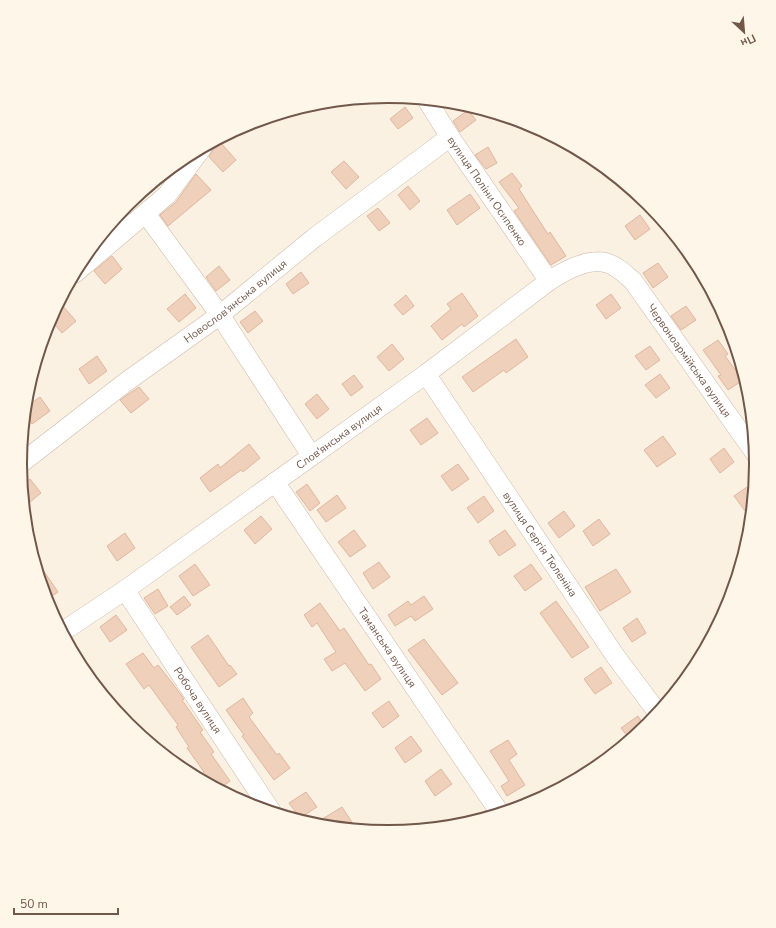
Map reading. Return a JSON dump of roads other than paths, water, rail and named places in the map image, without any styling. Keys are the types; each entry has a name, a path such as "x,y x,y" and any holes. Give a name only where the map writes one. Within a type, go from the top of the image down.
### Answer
{"street":[{"name":"вулиця Поліни Осипенко","path":"430,106 450,137 549,281"},
{"name":"Новослов'янська вулиця","path":"27,458 126,382 220,315 314,238 450,137"},
{"path":"90,261 146,214 166,195 192,161"},
{"path":"146,214 220,315 311,455"},
{"name":"Слов'янська вулиця","path":"67,629 125,590 311,455 426,374 549,281 563,272 594,263 607,263 621,270"},
{"name":"Червоноармійська вулиця","path":"621,270 633,281 748,443"},
{"name":"вулиця Сергія Тюленіна","path":"426,374 616,657 654,707"},
{"name":"Таманська вулиця","path":"275,482 497,808"},
{"name":"Робоча вулиця","path":"125,590 266,804"}]}
